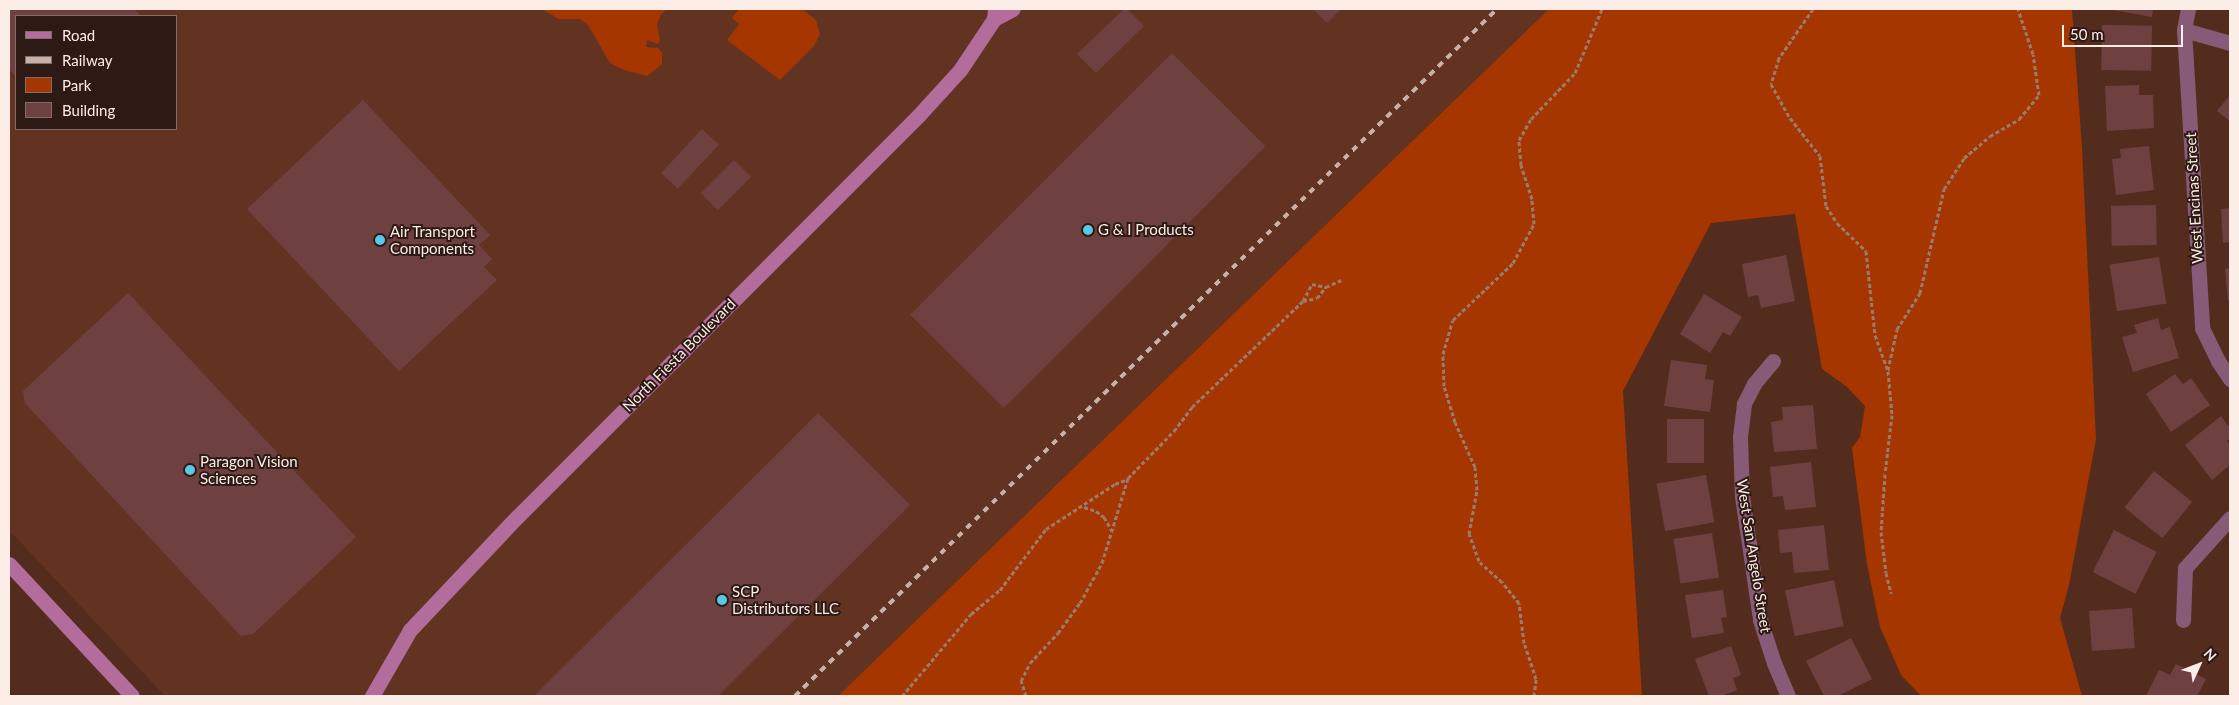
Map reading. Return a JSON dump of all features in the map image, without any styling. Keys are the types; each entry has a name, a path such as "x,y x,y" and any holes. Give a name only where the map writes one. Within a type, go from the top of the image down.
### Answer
{"street":[{"name":"North Fiesta Boulevard","path":"372,696 410,630 517,518 918,116 960,70 995,14 1013,9"},
{"name":"West Encinas Street","path":"2188,9 2184,30 2202,328 2218,361 2230,379"},
{"path":"2184,30 2230,43"},
{"name":"West San Angelo Street","path":"1772,361 1754,384 1744,404 1740,437 1742,496 1760,620 1774,663 1788,696"},
{"path":"2183,620 2185,568 2230,518"},
{"path":"9,564 132,696"}],"path":[{"path":"1534,696 1536,679 1524,643 1519,603 1502,582 1479,560 1469,534 1477,490 1475,467 1455,422 1444,386 1443,354 1453,320 1513,263 1534,224 1532,199 1521,165 1519,140 1531,119 1575,73 1602,9"},
{"path":"1813,9 1779,58 1771,84 1790,118 1820,156 1826,206 1838,223 1866,251 1875,335 1888,371 1892,415 1884,474 1881,532 1886,573 1891,593"},
{"path":"1888,371 1897,329 1920,293 1944,189 1964,158 1990,136 2019,119 2039,95 2033,54 2018,9"},
{"path":"1304,301 1317,298 1326,287 1341,280"},
{"path":"902,696 971,614 1000,590 1046,529 1115,484 1128,478 1174,431 1192,407 1304,301 1312,284 1326,287"},
{"path":"1026,696 1021,681 1030,663 1058,633 1080,603 1102,563 1128,478"},
{"path":"1083,506 1096,511 1104,517 1112,531"}],"shaded area":[{"path":"9,9 1549,9 838,696 165,696 9,530"}],"green space":[{"path":"542,9 667,9 661,14 657,25 660,40 658,44 647,40 646,47 658,48 662,53 662,64 647,76 624,70 610,63 588,25 580,19 559,19"},
{"path":"739,9 802,9 816,20 820,34 814,46 780,80 727,40 739,24 732,18"},
{"path":"1549,9 2072,9 2082,148 2096,439 2069,585 2060,618 2082,696 1921,696 1901,675 1880,627 1867,564 1852,448 1860,437 1865,406 1846,386 1822,369 1795,214 1711,223 1623,391 1642,696 838,696"}],"building":[{"path":"9,9 134,9 140,15 15,15 15,76 9,69"},
{"path":"1124,9 1127,9 1144,26 1096,73 1077,54"},
{"path":"1313,9 1341,9 1327,23"},
{"path":"2108,9 2153,9 2152,17"},
{"path":"2102,25 2152,26 2151,71 2101,70"},
{"name":"G & I Products","path":"1172,53 1265,146 1004,408 910,315"},
{"path":"2139,85 2139,95 2153,95 2154,128 2107,131 2105,86"},
{"path":"2230,95 2230,121 2217,111"},
{"name":"Air Transport Components","path":"363,100 490,235 479,245 492,259 484,267 497,280 399,371 247,209"},
{"path":"702,129 719,145 678,189 661,173"},
{"path":"2149,146 2154,190 2116,195 2112,159 2121,158 2120,149"},
{"path":"734,160 751,177 718,210 701,193"},
{"path":"2156,205 2157,245 2112,246 2111,206"},
{"path":"2230,208 2230,242 2223,243 2221,209"},
{"path":"1786,255 1795,301 1761,308 1758,295 1748,297 1742,264"},
{"path":"2159,257 2166,303 2117,311 2110,265"},
{"path":"2230,268 2230,300 2228,300 2225,269"},
{"name":"Paragon Vision Sciences","path":"128,293 356,537 253,634 241,636 25,403 23,391"},
{"path":"1704,294 1742,317 1730,336 1723,332 1710,353 1680,334"},
{"path":"2158,318 2161,330 2170,327 2179,358 2133,372 2122,337 2137,333 2134,325"},
{"path":"1671,360 1707,365 1705,379 1714,380 1710,412 1664,406"},
{"path":"2175,374 2183,384 2191,378 2210,405 2171,432 2146,394"},
{"path":"1813,405 1817,449 1774,452 1771,422 1783,420 1782,407"},
{"name":"SCP Distributors LLC","path":"818,413 910,505 718,696 534,696"},
{"path":"2221,416 2230,428 2230,438 2227,441 2230,445 2230,465 2212,480 2185,445"},
{"path":"1667,419 1704,419 1704,463 1667,463"},
{"path":"1811,462 1816,507 1785,510 1783,496 1773,497 1770,467"},
{"path":"2154,471 2192,502 2163,538 2124,508"},
{"path":"1706,475 1714,522 1665,531 1657,484"},
{"path":"1824,525 1829,570 1794,573 1792,552 1780,553 1778,530"},
{"path":"2114,530 2157,552 2135,594 2093,572"},
{"path":"1712,533 1719,577 1681,584 1673,539"},
{"path":"1834,580 1844,626 1795,636 1785,590"},
{"path":"1723,590 1727,617 1721,618 1724,633 1692,638 1685,595"},
{"path":"2132,608 2135,648 2092,651 2089,611"},
{"path":"1851,638 1872,679 1838,696 1824,696 1806,661"},
{"path":"1731,646 1741,675 1733,678 1737,690 1721,696 1709,696 1695,659"},
{"path":"2176,664 2206,679 2197,696 2146,696 2159,670 2170,675"}],"railway":[{"path":"795,696 1497,9"}],"place":[{"name":"G & I Products","path":"1088,230"},
{"name":"Air Transport Components","path":"380,240"},
{"name":"Paragon Vision Sciences","path":"190,470"},
{"name":"SCP Distributors LLC","path":"722,600"}]}
